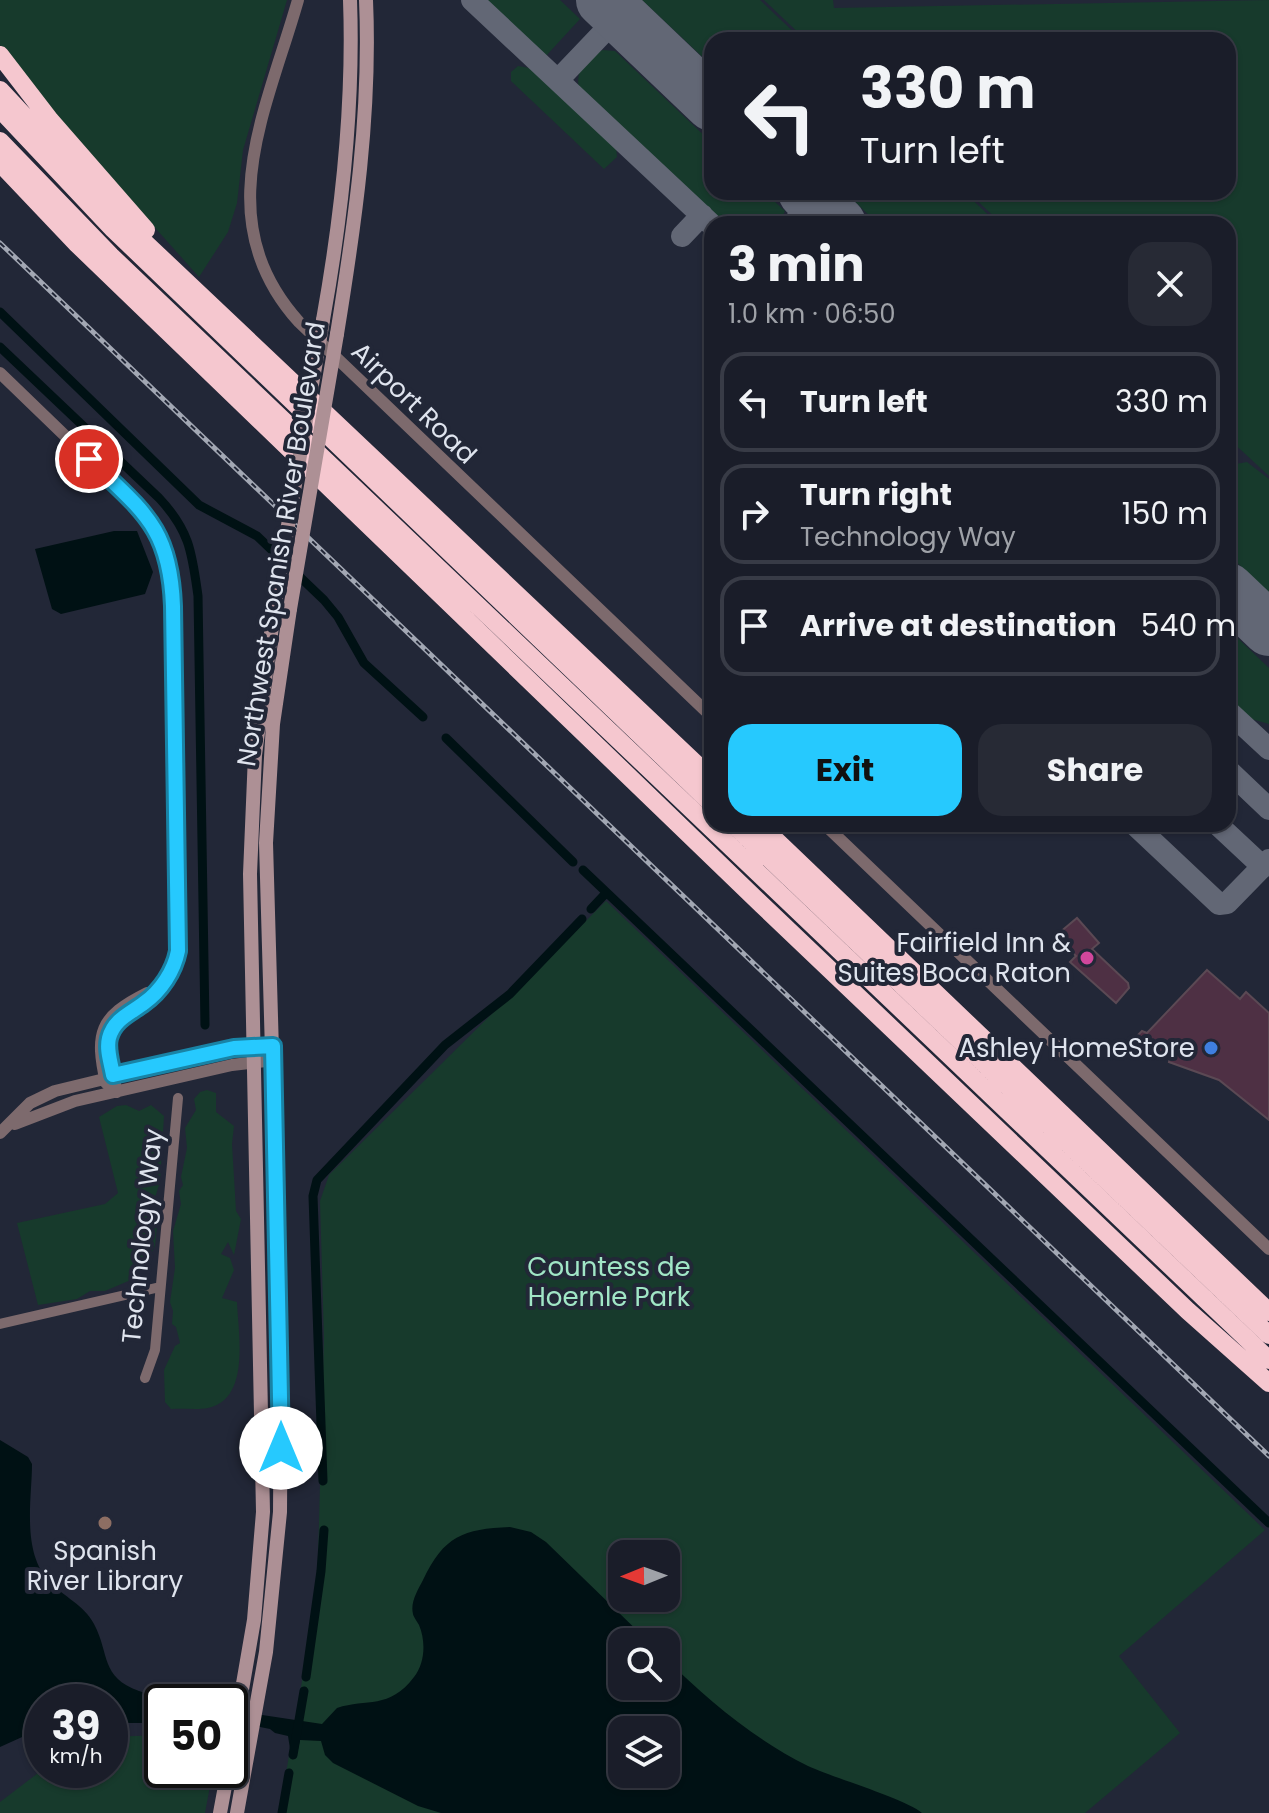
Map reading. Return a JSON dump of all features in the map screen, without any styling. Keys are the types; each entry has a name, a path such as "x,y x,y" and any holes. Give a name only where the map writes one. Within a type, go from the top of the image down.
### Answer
{"highway":[{"path":"0,55 185,279"},
{"path":"0,90 80,178 704,771"},
{"path":"0,109 113,229 704,796"},
{"path":"0,141 111,256 704,821"},
{"path":"0,163 87,254 762,905 1158,1283 1269,1383"},
{"path":"692,810 704,826"},
{"path":"708,832 762,905"},
{"path":"715,832 1269,1360"},
{"path":"741,832 1269,1335"},
{"path":"767,832 1269,1312"},
{"path":"858,944 973,1027"}],"main road":[{"name":"Northwest Spanish River Boulevard","path":"244,1684 256,1605 263,1505 251,813 261,697 276,596 342,202 348,143 350,0"},
{"name":"Northwest Spanish River Boulevard","path":"237,1813 270,1625 280,1505 267,813 275,709 356,212 362,153 366,0"},
{"path":"263,1505 280,1505"},
{"path":"220,1813 225,1788"}],"street":[{"name":"Airport Road","path":"298,0 256,140 248,190 255,245 276,292 299,322 704,709"},
{"path":"0,373 144,512 158,532 168,557 173,606 179,936 174,965 161,987 117,1010 104,1025 99,1046 112,1093"},
{"path":"832,832 1269,1249"},
{"path":"1,1132 37,1099 109,1076 253,1046 273,1053"},
{"path":"1,1132 40,1112 253,1062 273,1053"},
{"name":"Technology Way","path":"145,1378 155,1350 178,1098"},
{"path":"0,1324 160,1287"}],"green space":[{"path":"0,0 287,0 243,150 237,203 228,232 199,277 25,82 0,45"},
{"path":"484,0 560,0 580,19 545,57"},
{"path":"642,0 760,0 794,32 704,32 704,58"},
{"path":"764,0 833,0 834,8 1269,0 1269,476 1236,445 1236,216 994,216 976,200 1236,200 1236,32 798,32"},
{"path":"603,50 615,51 704,135 704,200 773,200 785,211 783,216 714,216 580,91 580,72 592,57"},
{"path":"518,66 535,69 616,146 617,157 604,169 511,81 511,72"},
{"path":"853,200 972,200 990,216 870,216"},
{"path":"1247,462 1269,479 1269,593 1236,562 1236,464"},
{"path":"1236,637 1269,668 1269,724 1248,718 1236,707"},
{"name":"Countess de Hoernle Park","path":"606,901 1265,1530 1119,1656 1180,1733 1085,1813 279,1813 317,1595 324,1338 320,1201 329,1175"},
{"path":"207,1090 216,1093 216,1112 234,1126 232,1144 236,1211 241,1219 234,1255 228,1242 221,1254 230,1258 234,1270 222,1298 237,1302 239,1363 231,1392 222,1402 208,1408 171,1409 165,1402 164,1370 175,1346 180,1343 176,1327 172,1324 170,1302 175,1268 173,1231 181,1204 179,1191 183,1185 181,1177 187,1148 185,1128 196,1110 194,1099"},
{"path":"126,1105 139,1111 151,1105 164,1116 160,1182 152,1207 157,1226 155,1246 140,1276 105,1291 90,1291 77,1299 38,1305 17,1223 105,1204 118,1193 99,1117 117,1106"},
{"path":"128,1736 144,1736 144,1788 210,1788 205,1813 0,1813 0,1802 24,1784 24,1788 128,1788"}],"shaded area":[{"path":"114,531 137,531 153,572 145,594 61,614 52,609 35,549"},
{"path":"0,1440 28,1457 32,1464 30,1525 35,1556 41,1570 50,1582 90,1617 112,1672 126,1684 24,1684 24,1736 0,1747"},
{"path":"510,1527 531,1532 546,1542 608,1602 608,1612 618,1612 635,1628 608,1628 608,1700 680,1700 680,1672 733,1718 788,1756 901,1801 922,1813 441,1813 418,1806 333,1763 325,1755 321,1741 300,1740 297,1754 291,1755 288,1736 248,1725 248,1713 322,1724 337,1708 387,1699 405,1687 418,1672 423,1652 423,1638 413,1615 417,1592 431,1565 447,1544 480,1530"},
{"path":"128,1686 144,1692 144,1723 128,1723"}],"building":[{"name":"Fairfield Inn & Suites Boca Raton","path":"1077,918 1099,943 1092,949 1128,983 1129,988 1116,1003 1070,962 1076,956 1059,939 1062,936 1059,933"},
{"name":"Ashley HomeStore","path":"1207,970 1240,999 1246,992 1269,1013 1269,1120 1219,1080 1169,1062 1170,1058 1135,1038 1142,1031 1147,1033"}],"waterway":[{"path":"0,312 199,505 257,536 324,600 338,617 364,663 423,717"},
{"path":"0,347 159,498 177,521 188,543 198,596 205,1025"},
{"path":"446,738 573,862"},
{"path":"583,870 1269,1523"},
{"path":"591,909 606,893"},
{"path":"323,1481 313,1196 317,1180 445,1045 510,994 582,919"},
{"path":"306,1677 324,1530"},
{"path":"293,1755 304,1691"},
{"path":"282,1813 289,1773"}],"taxiway":[{"path":"472,0 704,218"},
{"path":"558,80 619,16"},
{"path":"799,216 803,209 802,200"},
{"path":"807,216 813,213 830,216"},
{"path":"682,236 702,215"},
{"path":"1236,718 1269,749"},
{"path":"1236,778 1269,809"},
{"path":"1142,832 1219,904 1227,903 1269,860"},
{"path":"1226,832 1263,867"}],"runway":[{"path":"603,0 704,96"},
{"path":"814,200 830,216"},
{"path":"1236,598 1269,629"}],"railway":[{"path":"0,243 1269,1456"}],"place":[{"name":"Fairfield Inn & Suites Boca Raton","path":"1087,958"},
{"name":"Ashley HomeStore","path":"1211,1048"},
{"name":"Spanish River Library","path":"105,1523"}],"route":[{"path":"89,459 151,521 165,548 172,574 178,951 161,987 113,1028 108,1049 110,1062 113,1075 234,1048 273,1046 281,1448"}]}
